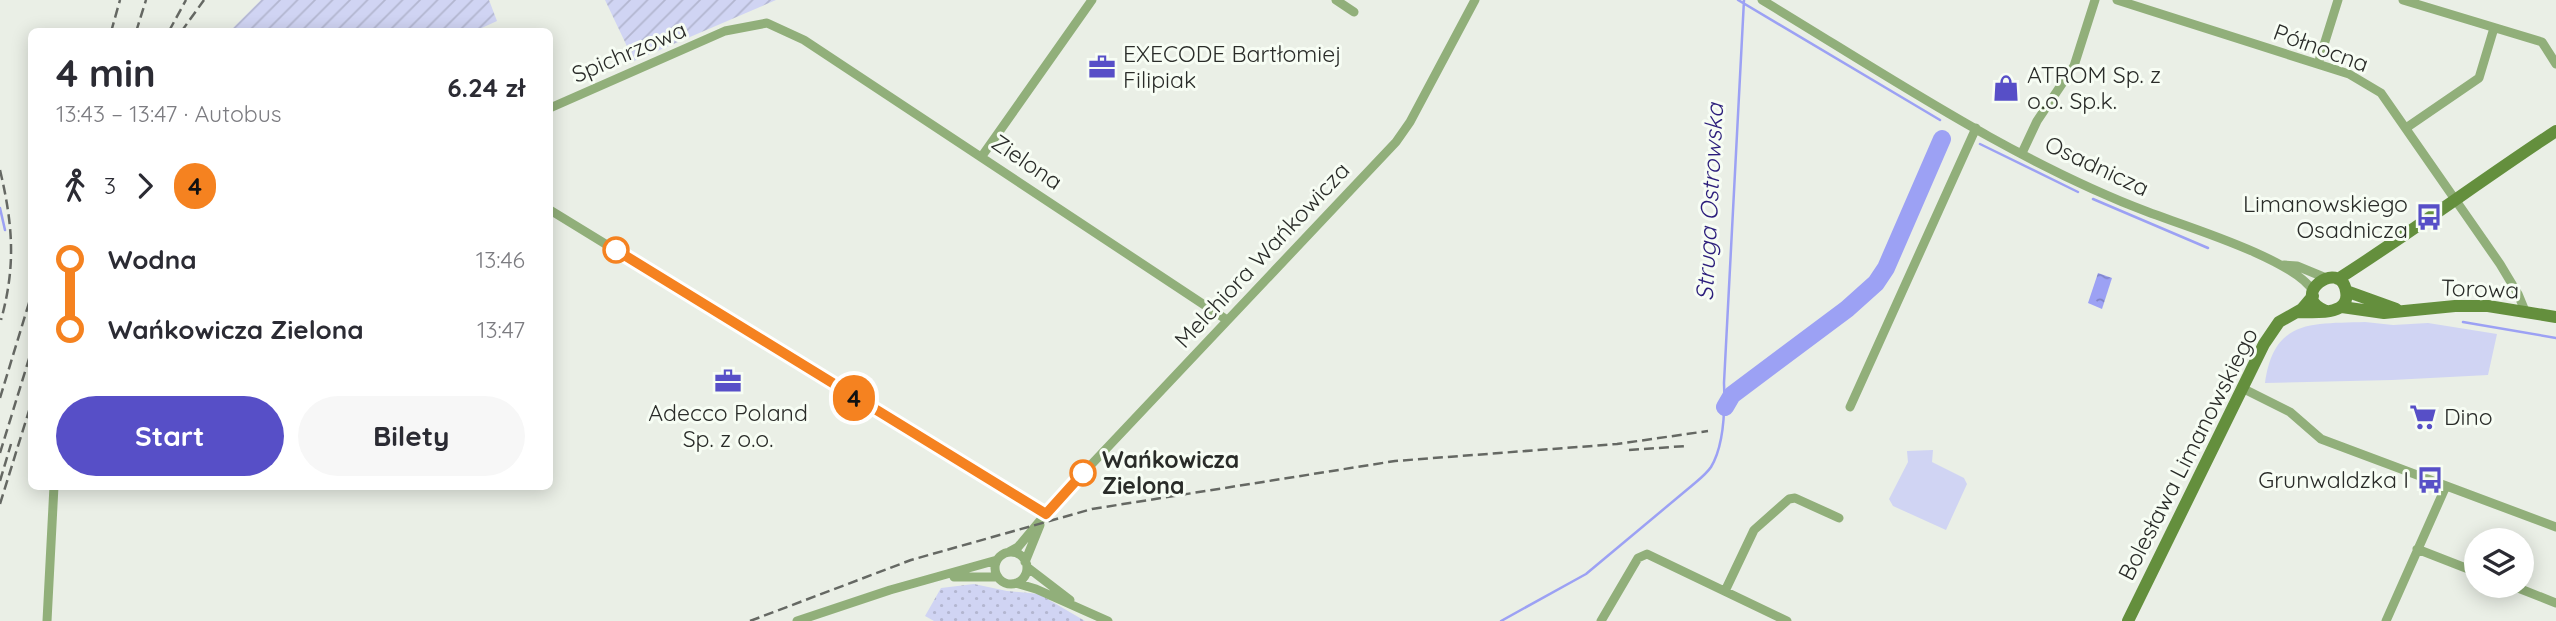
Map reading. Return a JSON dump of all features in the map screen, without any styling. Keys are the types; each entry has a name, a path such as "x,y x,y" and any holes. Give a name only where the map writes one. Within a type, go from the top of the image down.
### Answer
{"street":[{"path":"982,156 1092,0"},
{"path":"1336,0 1354,12"},
{"name":"Melchiora Wańkowicza","path":"1009,552 1018,547 1403,132 1475,0"},
{"name":"Osadnicza","path":"1762,0 2022,153 2126,204 2279,264 2304,279 2313,294"},
{"path":"2022,153 2037,121 2074,66 2095,0"},
{"name":"Północna","path":"2117,0 2349,74 2381,93 2500,264 2525,312"},
{"path":"2318,64 2338,0"},
{"path":"2403,0 2542,42 2556,64"},
{"name":"Spichrzowa","path":"553,107 725,31 766,23 804,40"},
{"path":"2406,128 2479,78 2494,28"},
{"name":"Zielona","path":"804,40 1227,320"},
{"path":"1850,407 1976,128"},
{"path":"2326,311 2317,306 2313,294 2316,284 2374,258 2455,197 2556,131"},
{"path":"553,212 1046,514"},
{"path":"2346,291 2374,258"},
{"name":"Osadnicza","path":"2279,264 2332,279"},
{"path":"2294,313 2342,307 2347,298 2346,291 2332,279"},
{"name":"Torowa","path":"2346,291 2403,311"},
{"name":"Bolesława Limanowskiego","path":"2128,621 2270,334 2279,323 2302,309 2313,294"},
{"name":"Torowa","path":"2342,307 2385,313 2471,306 2556,317"},
{"path":"2242,388 2290,412 2321,439 2556,527"},
{"path":"2386,621 2446,486"},
{"path":"47,621 54,490"},
{"path":"1725,591 1755,530 1790,499 1795,498 1839,517"},
{"name":"Melchiora Wańkowicza","path":"1026,564 1046,514"},
{"path":"2417,549 2464,567"},
{"path":"797,621 890,590 997,560 1009,552 1019,554 1026,564 1080,608"},
{"path":"1601,621 1638,558 1647,554 1787,621"},
{"path":"997,560 995,567 998,577 1006,583 1036,589 1108,621"},
{"path":"1016,583 1024,577 1026,564"},
{"path":"942,577 998,577"},
{"path":"2534,594 2556,603"}],"shaded area":[{"path":"261,0 489,0 497,21 482,28 233,28"},
{"path":"605,0 776,0 634,61"},
{"path":"2365,322 2393,325 2428,323 2497,334 2488,375 2265,383 2277,346 2287,336 2313,325"},
{"path":"1933,450 1932,462 1964,478 1967,484 1946,530 1893,506 1889,499 1908,462 1907,451"},
{"path":"974,584 1039,594 1085,621 934,621 925,616 941,588"}],"water":[{"path":"2098,273 2112,278 2102,309 2088,303"}],"waterway":[{"path":"1738,0 1940,120"},
{"name":"Struga Ostrowska","path":"1501,621 1586,574 1702,477 1716,458 1722,437 1724,414 1744,0"},
{"name":"Struga Ostrowska","path":"1725,407 1732,395 1847,309 1876,283 1886,268 1942,139"},
{"path":"1980,144 2078,192"},
{"path":"2093,199 2208,248"},
{"path":"0,208 5,230"},
{"path":"2463,322 2556,338"}],"railway":[{"path":"112,28 120,0"},
{"path":"137,28 146,0"},
{"path":"171,28 186,0"},
{"path":"184,28 204,0"},
{"path":"0,170 8,209 11,245 9,282 1,320"},
{"path":"0,398 28,306"},
{"path":"0,453 28,362"},
{"path":"0,504 28,414"},
{"path":"750,621 911,560 1092,509 1395,461 1617,444 1708,431"},
{"path":"0,481 11,444"},
{"path":"1629,450 1686,446"}],"bus line":[{"name":"4","path":"616,250 1046,514 1083,473"}],"place":[{"name":"EXECODE Bartłomiej Filipiak","path":"1102,67"},
{"name":"ATROM Sp. z o.o. Sp.k.","path":"2006,88"},
{"name":"Limanowskiego Osadnicza","path":"2429,217"},
{"name":"Adecco Poland Sp. z o.o.","path":"728,381"},
{"name":"Dino","path":"2423,417"},
{"name":"Wańkowicza Zielona","path":"1083,473"},
{"name":"Grunwaldzka I","path":"2430,480"}]}
